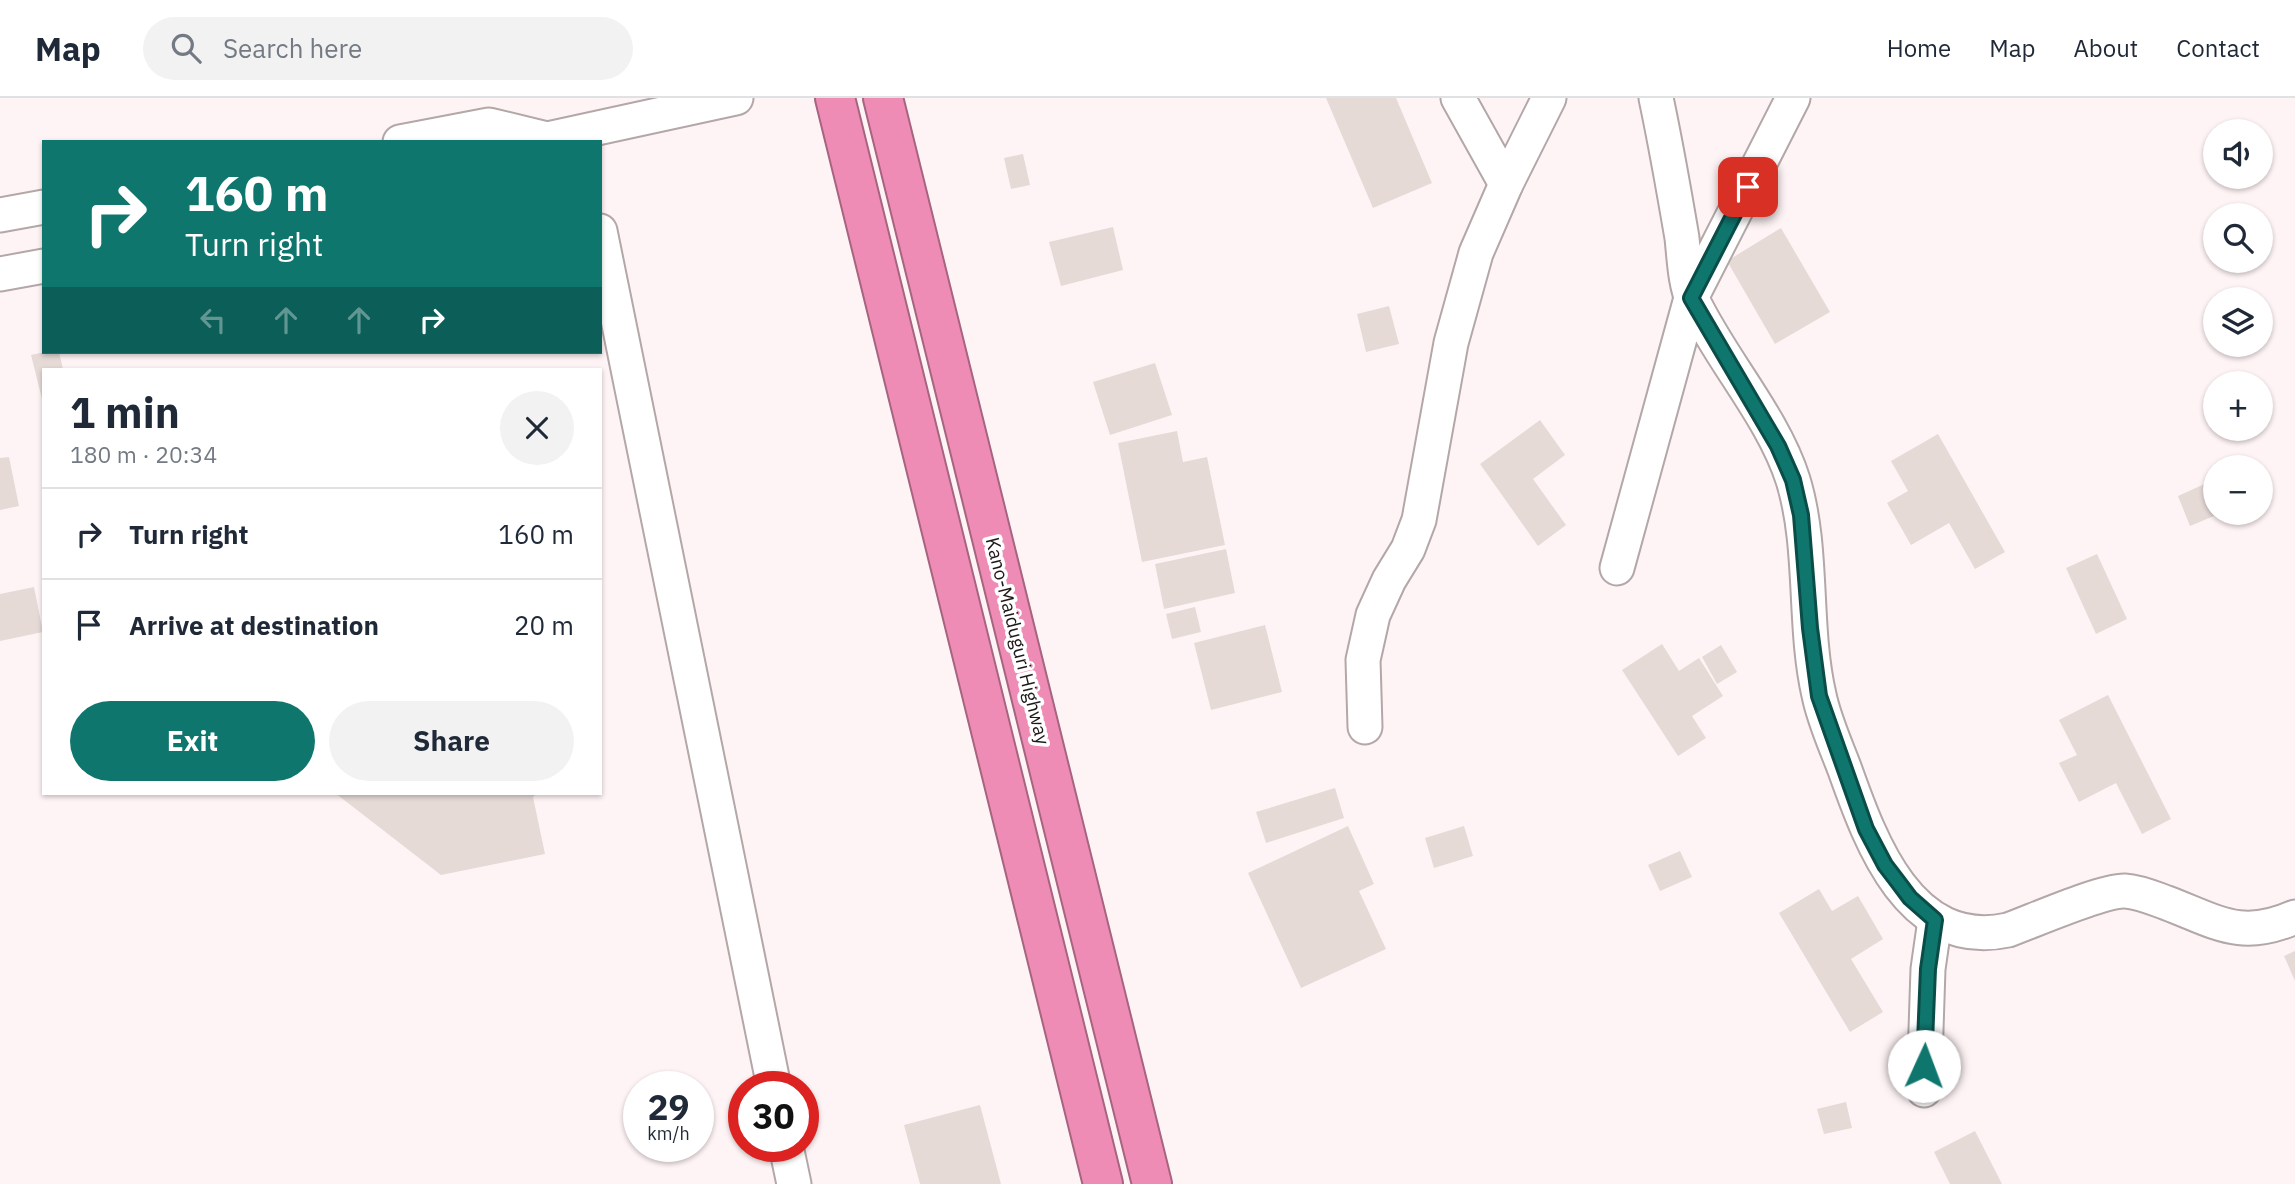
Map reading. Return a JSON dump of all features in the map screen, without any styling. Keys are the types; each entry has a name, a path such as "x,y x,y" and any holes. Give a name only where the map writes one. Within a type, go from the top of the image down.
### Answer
{"highway":[{"path":"835,98 1103,1184"},
{"name":"Kano-Maiduguri Highway","path":"883,98 1152,1184"}],"street":[{"path":"410,140 489,125 545,140 581,137 736,98"},
{"path":"1458,98 1506,184"},
{"path":"1366,727 1363,660 1373,615 1389,580 1408,549 1419,520 1451,343 1476,253 1506,184 1549,98"},
{"path":"1656,98 1691,298 1778,446 1793,480 1801,515 1810,628 1819,696 1866,829 1885,865 1910,898 1935,920 1956,929 1976,933 2008,930 2123,891 2144,894 2231,928 2258,930 2295,917"},
{"path":"1617,568 1691,298 1793,98"},
{"path":"0,215 42,207"},
{"path":"602,241 771,1071"},
{"path":"0,274 42,266"},
{"path":"1924,1090 1928,969 1935,920"},
{"path":"789,1162 794,1184"}],"building":[{"path":"1326,98 1396,98 1432,183 1373,208"},
{"path":"1023,154 1030,185 1011,189 1004,158"},
{"path":"1113,227 1123,270 1061,286 1049,242"},
{"path":"1781,228 1830,312 1775,344 1727,261"},
{"path":"1389,306 1399,344 1366,352 1357,314"},
{"path":"59,354 63,368 42,368 42,399 31,355"},
{"path":"1155,363 1172,415 1110,435 1093,382"},
{"path":"1540,420 1565,455 1533,479 1566,525 1538,546 1480,464"},
{"path":"1177,431 1183,462 1207,457 1225,545 1142,562 1118,443"},
{"path":"1938,434 2005,552 1975,569 1949,523 1911,545 1887,503 1908,491 1891,461"},
{"path":"9,457 19,506 0,510 0,458"},
{"path":"2203,485 2203,521 2190,526 2178,496"},
{"path":"1226,549 1235,593 1164,609 1155,564"},
{"path":"2097,554 2127,619 2096,634 2066,568"},
{"path":"34,587 42,632 0,641 0,594"},
{"path":"1195,607 1201,632 1172,639 1166,614"},
{"path":"1265,625 1282,692 1211,710 1194,643"},
{"path":"1662,644 1679,671 1699,658 1723,696 1692,716 1706,738 1678,756 1622,670"},
{"path":"1721,645 1737,672 1717,684 1702,657"},
{"path":"2108,695 2171,819 2142,834 2116,783 2079,802 2059,763 2077,755 2059,720"},
{"path":"1335,788 1344,818 1266,843 1256,812"},
{"path":"338,795 535,795 533,797 545,854 441,875"},
{"path":"1348,826 1374,884 1359,891 1386,949 1301,988 1248,873"},
{"path":"1464,826 1473,856 1434,868 1425,838"},
{"path":"1680,851 1692,877 1660,891 1648,865"},
{"path":"1819,889 1832,911 1858,896 1883,939 1851,959 1883,1012 1850,1032 1779,913"},
{"path":"2295,951 2295,981 2284,956"},
{"path":"1846,1102 1852,1128 1824,1134 1817,1109"},
{"path":"980,1105 1001,1184 920,1184 904,1125"},
{"path":"1975,1131 2002,1184 1950,1184 1934,1152"}],"route":[{"path":"1748,187 1691,298 1778,446 1793,480 1801,515 1810,628 1819,696 1866,829 1885,865 1910,898 1935,920 1928,969 1924,1066"}]}
